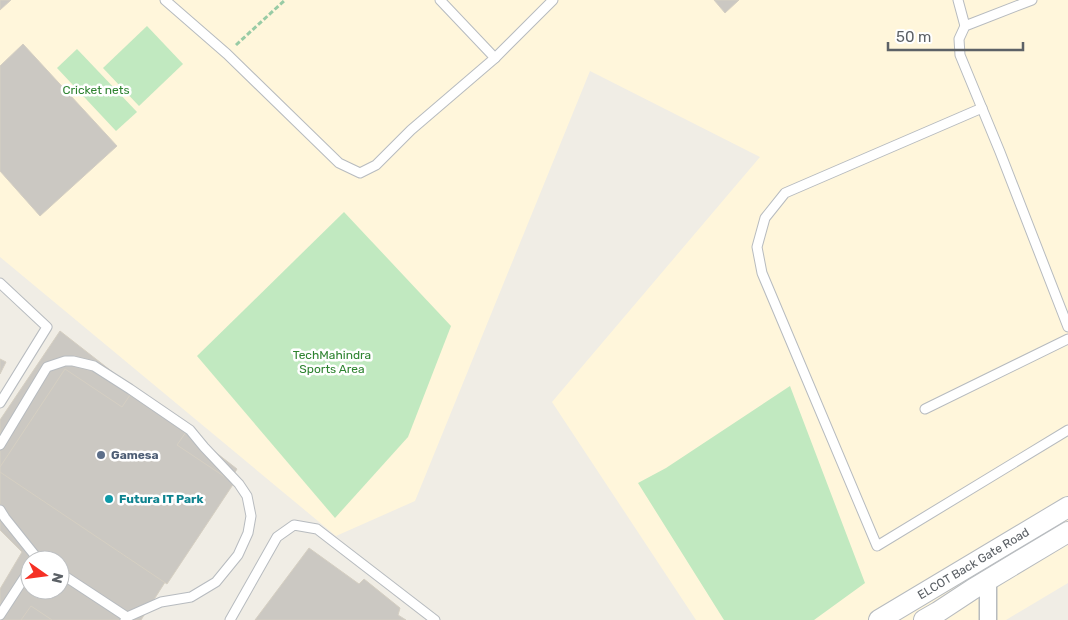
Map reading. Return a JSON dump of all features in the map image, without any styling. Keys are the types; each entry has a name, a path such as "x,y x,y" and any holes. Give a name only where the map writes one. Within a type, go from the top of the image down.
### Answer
{"street":[{"name":"ELCOT Back Gate Road","path":"879,620 1068,507"},
{"name":"ELCOT Back Gate Road","path":"936,617 988,580 1068,532"},
{"path":"988,580 988,620"}],"lane":[{"path":"165,0 227,54 339,163 360,173 376,165 411,130 494,58 553,0"},
{"path":"440,0 494,58"},
{"path":"958,0 965,26 959,39 960,55 1068,327"},
{"path":"965,26 1032,0"},
{"path":"982,108 785,193 765,218 757,247 762,272 876,546 1068,430"},
{"path":"0,283 47,328 0,403"},
{"path":"925,409 1068,339"},
{"path":"0,445 47,367 65,361 73,361 94,366 190,430 239,484 247,496 251,516 248,533 238,555 216,582 191,597 160,602 126,618 70,580"},
{"path":"0,510 31,550"},
{"path":"230,620 277,537 294,525 317,529 435,620"},
{"path":"0,615 20,584"}],"path":[{"path":"227,54 285,0"}],"shaded area":[{"path":"0,0 1068,0 1068,583 1006,620 696,620 552,402 760,157 590,71 415,501 336,536 0,257"}],"green space":[{"path":"147,26 183,64 139,106 103,68"},
{"name":"Cricket nets","path":"77,49 137,112 116,131 57,68"},
{"name":"TechMahindra Sports Area","path":"344,212 451,326 408,437 335,518 197,356"},
{"path":"790,386 865,583 814,620 724,620 638,483 666,468"}],"building":[{"path":"0,0 11,0 0,10"},
{"path":"714,0 739,0 725,13"},
{"path":"23,44 117,146 40,216 0,171 0,66"},
{"name":"Futura IT Park","path":"60,331 237,469 141,620 0,620 0,589 20,555 20,600 70,600 70,550 20,550 0,530 0,420"},
{"path":"0,359 6,362 0,374"},
{"path":"65,369 122,407 130,395 186,432 177,445 234,483 167,584 0,472 0,467"},
{"path":"309,548 359,584 364,579 400,608 398,615 406,620 255,620"},
{"path":"31,606 52,620 21,620"}],"place":[{"name":"Gamesa","path":"101,455"},
{"name":"Futura IT Park","path":"109,499"}]}
